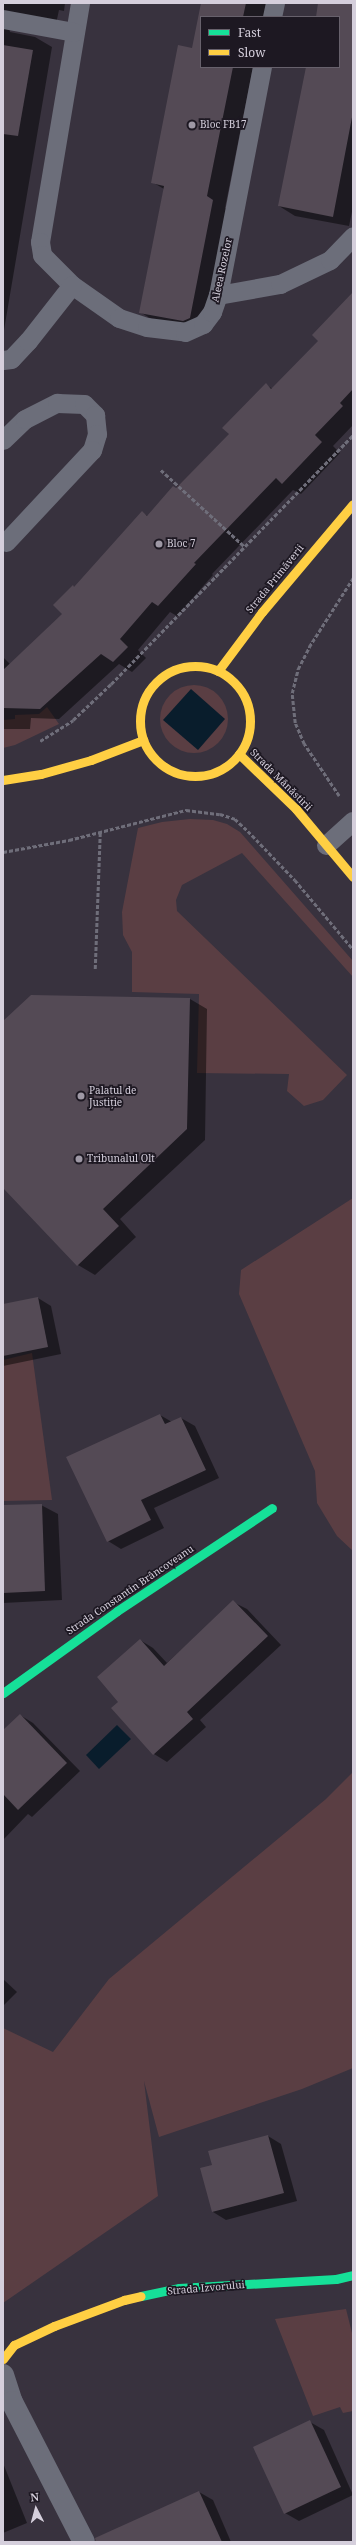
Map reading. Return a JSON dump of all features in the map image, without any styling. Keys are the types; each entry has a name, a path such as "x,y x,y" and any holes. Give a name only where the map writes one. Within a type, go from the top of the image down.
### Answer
{"street":[{"name":"Strada Primăverii","path":"218,671 262,612 353,504"},
{"path":"186,666 202,666 218,671 232,680 239,688 248,708 249,729 247,740 239,754 226,766 211,773 189,776 178,774 163,766 151,755 143,740 139,724 141,708 147,693 157,681 171,671 186,666"},
{"path":"3,780 42,774 91,760 143,740"},
{"name":"Strada Mănăstirii","path":"239,754 296,809 353,877"},
{"name":"Strada Constantin Brâncoveanu","path":"3,1692 118,1611 272,1508"},
{"name":"Strada Izvorului","path":"3,2359 14,2345 54,2326 124,2300 179,2288 336,2279 353,2275"},
{"path":"3,2375 12,2402 84,2542"}],"lane":[{"name":"Aleea Rozelor","path":"80,3 40,242 42,255 72,285 119,318 147,327 185,332 203,324 212,312 218,295 262,68"},
{"path":"272,16 275,3"},
{"path":"3,19 74,32"},
{"path":"218,295 280,284 330,260 353,236"},
{"path":"3,360 11,359 28,341 72,285"},
{"path":"3,440 25,419 57,403 84,404 95,415 97,434 92,450 6,542"},
{"path":"326,845 353,821"}],"path":[{"path":"38,742 73,720 245,547 353,435"},
{"path":"160,470 245,547"},
{"path":"344,802 304,744 295,723 292,693 298,669 309,647 353,578"},
{"path":"3,852 100,832 186,810 205,810 235,819 295,880 353,949"},
{"path":"94,970 100,832"}],"shaded area":[{"path":"194,685 207,687 218,695 226,706 228,719 226,732 218,743 207,751 194,753 181,751 170,743 162,732 160,719 162,706 170,695 181,687"},
{"path":"47,707 59,724 15,745 3,748 3,720 15,719 15,715 39,714"},
{"path":"190,819 213,820 227,824 240,832 353,961 353,977 242,853 182,885 176,900 177,911 347,1075 323,1100 304,1106 287,1091 289,1074 197,1073 199,994 132,992 132,952 123,935 122,912 138,828 162,822"},
{"path":"353,1198 353,1551 337,1536 317,1503 315,1471 239,1294 241,1270"},
{"path":"32,1353 52,1500 3,1501 3,1360"},
{"path":"353,1772 353,2068 302,2089 159,2137 144,2081 158,2196 3,2303 3,2028 53,2052 109,1979 326,1799"},
{"path":"346,2309 353,2337 353,2411 343,2413 340,2407 313,2416 275,2319"}],"water":[{"path":"191,689 225,719 198,750 163,720"},
{"path":"117,1725 131,1739 99,1769 86,1755"}],"building":[{"name":"Bloc FB17","path":"201,3 246,3 243,16 200,16 200,68 233,68 207,196 213,200 190,318 183,321 139,313 164,186 151,183 178,45 192,48"},
{"path":"318,3 353,3 353,112 333,217 278,206 306,68 340,68 340,16 316,16"},
{"path":"3,45 33,50 18,136 3,134"},
{"path":"353,292 353,389 340,403 343,406 315,435 322,442 282,484 276,478 194,563 196,564 158,606 152,602 120,639 128,647 113,662 101,654 40,709 3,708 3,670 62,614 53,605 73,585 74,587 142,511 147,516 173,486 176,488 229,434 222,428 266,383 271,389 318,341 312,335"},
{"name":"Tribunalul Olt","path":"31,995 190,998 187,1129 103,1209 119,1226 77,1266 3,1188 3,1021"},
{"path":"38,1297 48,1347 3,1356 3,1304"},
{"path":"160,1414 165,1424 181,1417 206,1470 141,1500 151,1520 107,1542 66,1457"},
{"path":"42,1504 45,1591 3,1593 3,1505"},
{"path":"233,1600 268,1636 187,1712 193,1719 153,1755 111,1708 118,1702 97,1677 140,1639 164,1666"},
{"path":"20,1714 67,1763 18,1810 3,1794 3,1730"},
{"path":"268,2135 284,2193 212,2212 200,2168 212,2165 208,2151"},
{"path":"310,2420 341,2487 284,2514 253,2447"},
{"path":"199,2491 222,2542 96,2542 95,2538"}],"traffic: fast":[{"path":"3,1693 117,1611 272,1508"},
{"path":"141,2296 179,2288 336,2279 353,2275"}],"traffic: slow":[{"path":"218,671 262,612 353,504"},
{"path":"195,666 216,670 226,675 234,682 241,690 246,700 250,721 246,742 241,752 234,760 226,767 216,772 195,776 174,772 164,767 156,760 149,752 144,742 140,721 144,700 149,690 156,682 164,675 174,670 195,666"},
{"path":"3,780 41,774 91,760 143,740"},
{"path":"239,754 296,809 353,877"},
{"path":"3,2359 14,2345 54,2326 124,2300 141,2296"}],"place":[{"name":"Bloc FB17","path":"192,125"},
{"name":"Bloc 7","path":"159,544"},
{"name":"Palatul de Justiție","path":"81,1096"},
{"name":"Tribunalul Olt","path":"79,1159"}]}
